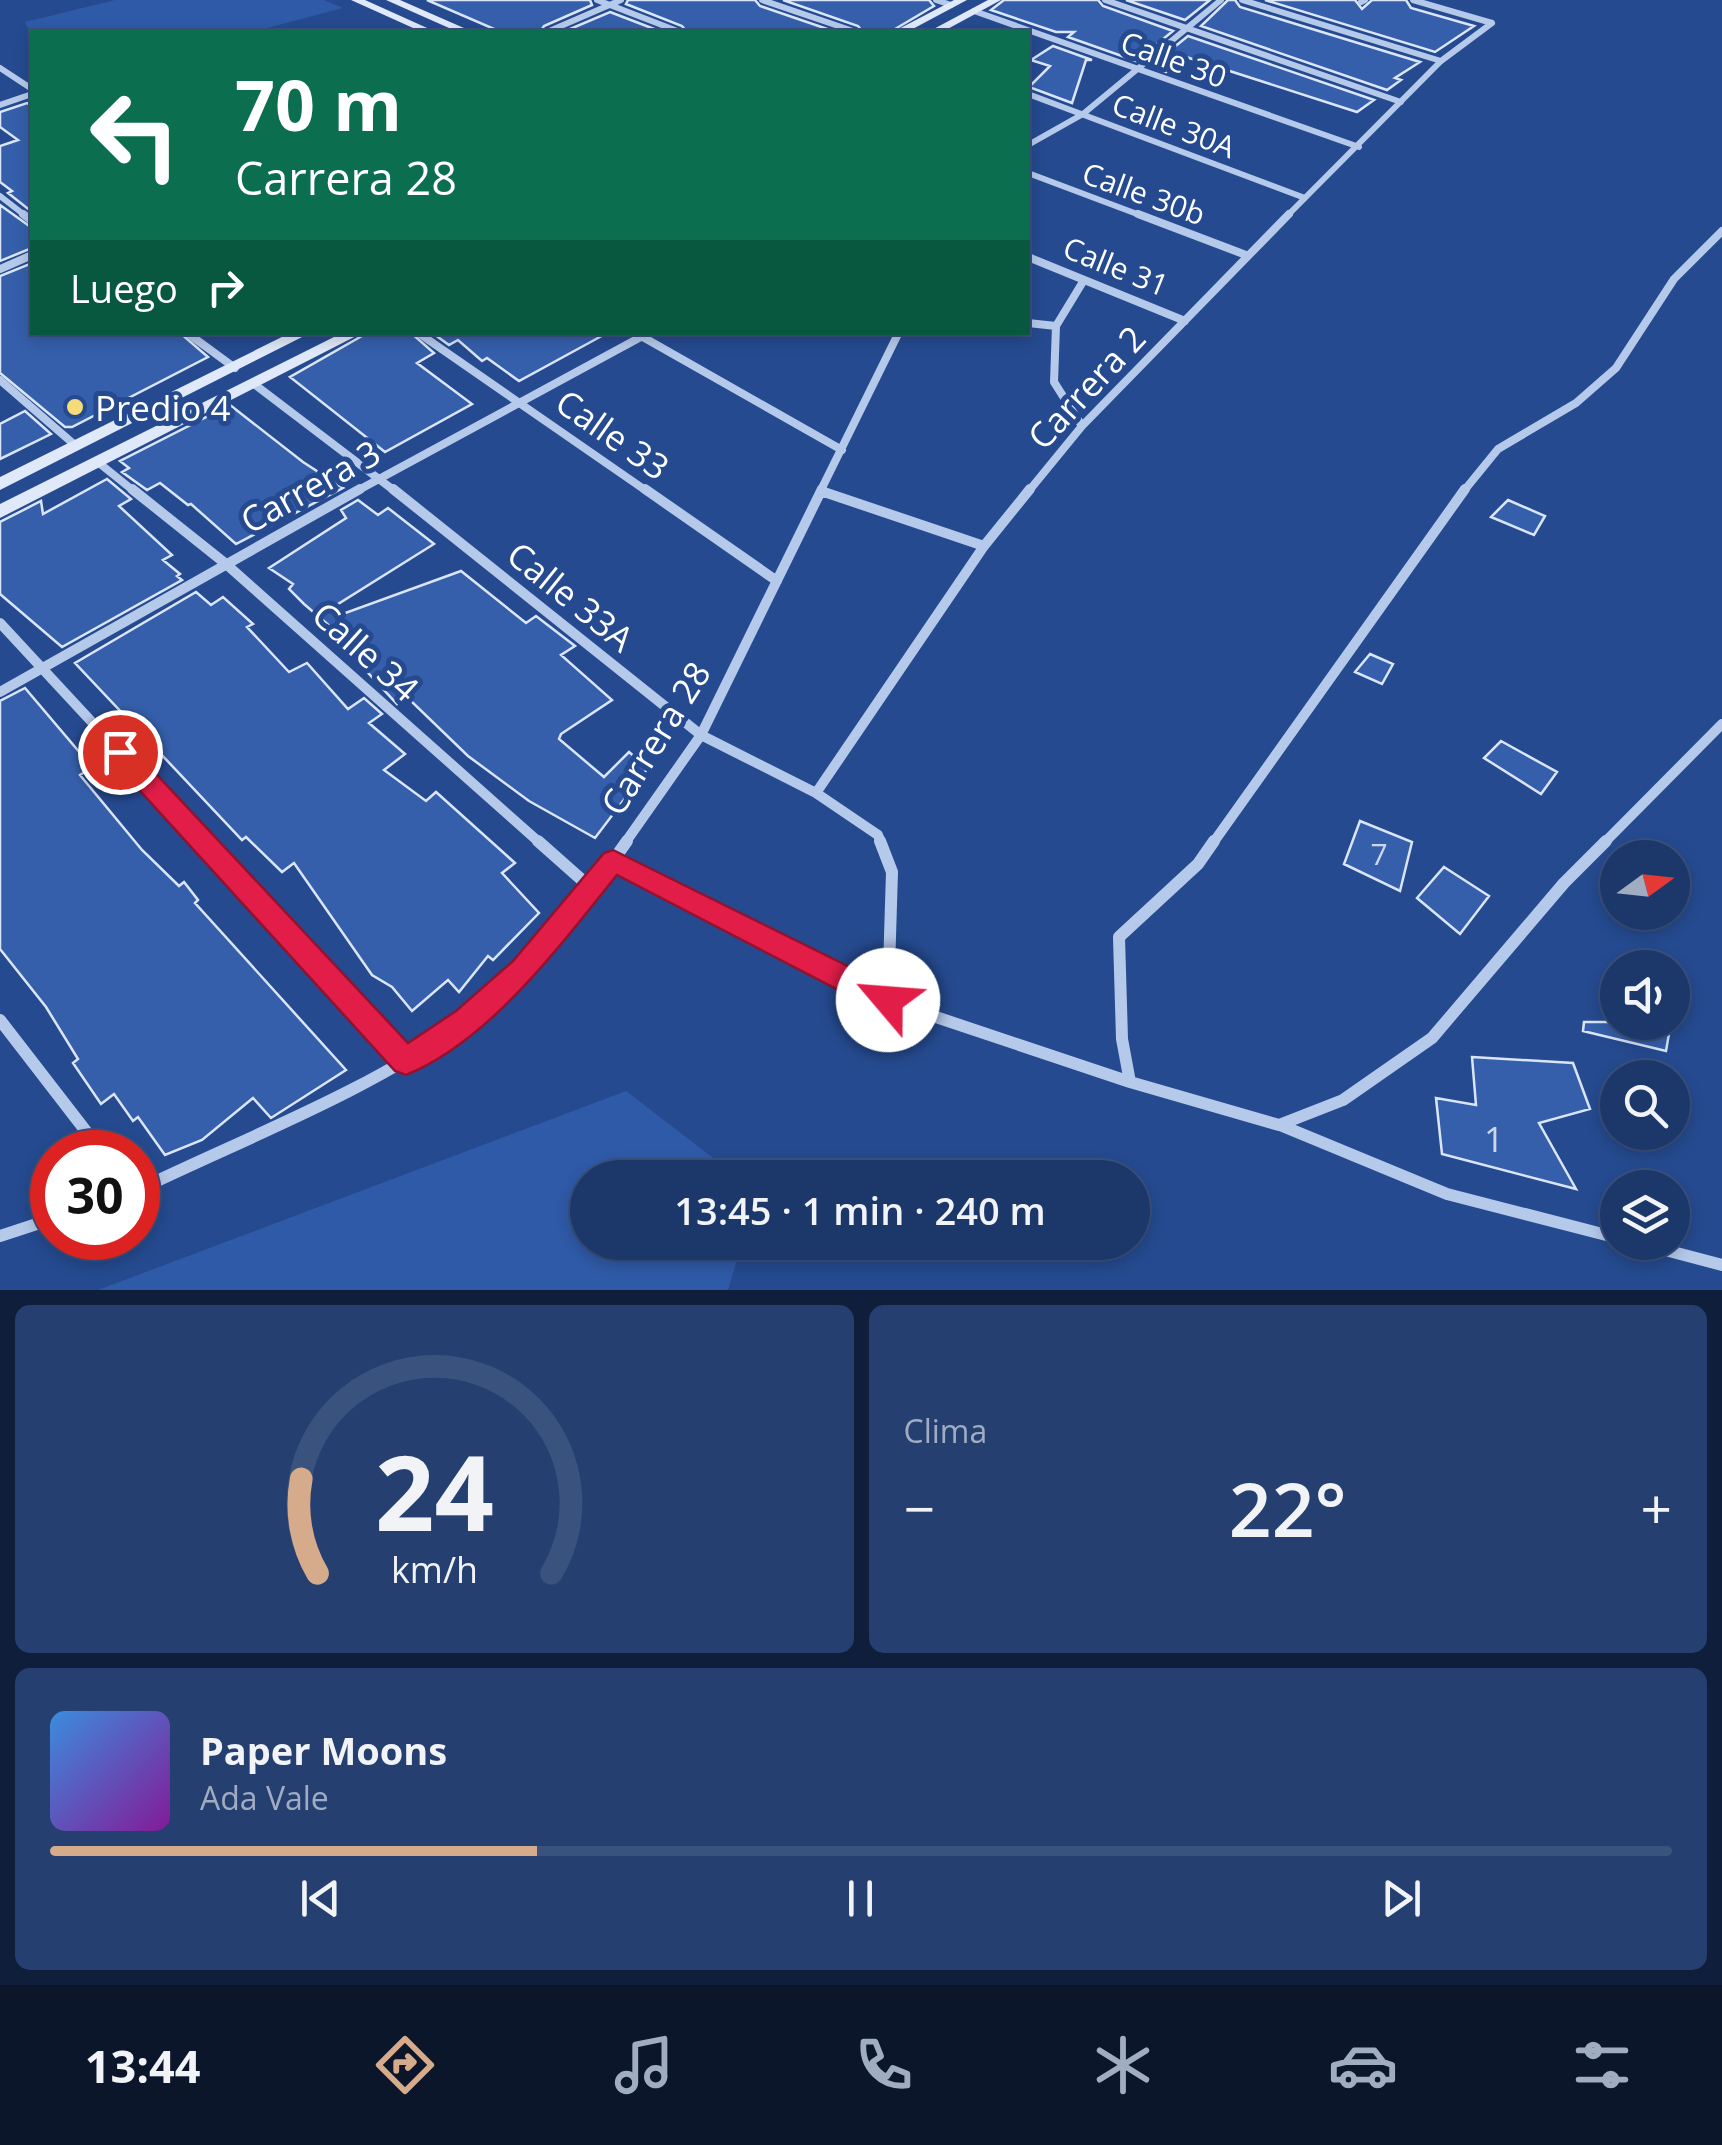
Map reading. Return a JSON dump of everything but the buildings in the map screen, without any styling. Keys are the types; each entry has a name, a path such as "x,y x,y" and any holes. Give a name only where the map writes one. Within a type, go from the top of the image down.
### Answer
{"main road":[{"path":"356,0 425,30"},
{"path":"391,0 462,30"},
{"path":"938,30 996,0"},
{"path":"903,30 956,2"},
{"path":"0,484 299,335"},
{"path":"0,512 352,335"}],"street":[{"path":"596,0 675,30"},
{"path":"552,30 620,0"},
{"path":"762,0 850,30"},
{"path":"936,0 956,2"},
{"path":"1105,0 1402,102"},
{"path":"1030,144 1083,114 1220,0"},
{"path":"1242,0 1440,61"},
{"name":"Carrera 2","path":"816,793 984,546 1082,426 1246,254 1359,148 1440,61 1492,22 1413,0"},
{"name":"Calle 30","path":"974,11 1026,30"},
{"name":"Calle 30","path":"1030,31 1359,148"},
{"path":"0,68 30,90"},
{"path":"0,105 30,92"},
{"name":"Calle 30A","path":"1030,95 1305,198"},
{"name":"Calle 30b","path":"1030,175 1246,254"},
{"path":"0,196 30,219"},
{"path":"1130,1082 1122,1039 1119,937 1198,864 1447,511 1498,449 1576,403 1616,368 1674,279 1722,231"},
{"path":"0,269 30,256"},
{"name":"Calle 31","path":"1030,258 1185,321"},
{"path":"1082,426 1054,382 1056,326 1084,280"},
{"path":"1030,323 1056,326"},
{"path":"190,335 236,368"},
{"name":"Calle 33","path":"420,335 776,581"},
{"name":"Carrera 3","path":"0,692 639,335"},
{"path":"643,335 842,450"},
{"name":"Carrera 28","path":"160,1179 406,1061 466,1020 523,970 613,861 701,735 898,335"},
{"path":"0,380 76,446"},
{"name":"Calle 33A","path":"254,384 380,479 701,735 816,793 878,834 892,872 888,1000"},
{"name":"Calle 34","path":"99,463 226,564 591,888"},
{"path":"821,491 984,546"},
{"path":"0,623 406,1061"},
{"path":"1280,1125 1343,1100 1432,1038 1564,883 1722,724"},
{"path":"613,861 888,1000 1130,1082 1280,1125 1447,1194 1600,1233"},
{"path":"0,1020 85,1130"},
{"path":"0,1236 30,1226"},
{"path":"1690,1257 1722,1265"}],"shaded area":[{"path":"115,0 324,0 343,8 260,30 30,32 25,22"},
{"path":"626,1091 716,1160 570,1160 570,1260 737,1260 728,1290 98,1290"}],"place":[{"name":"Predio 4","path":"75,407"}],"route":[{"path":"120,752 406,1061 466,1020 523,970 613,861 888,1000"}]}
